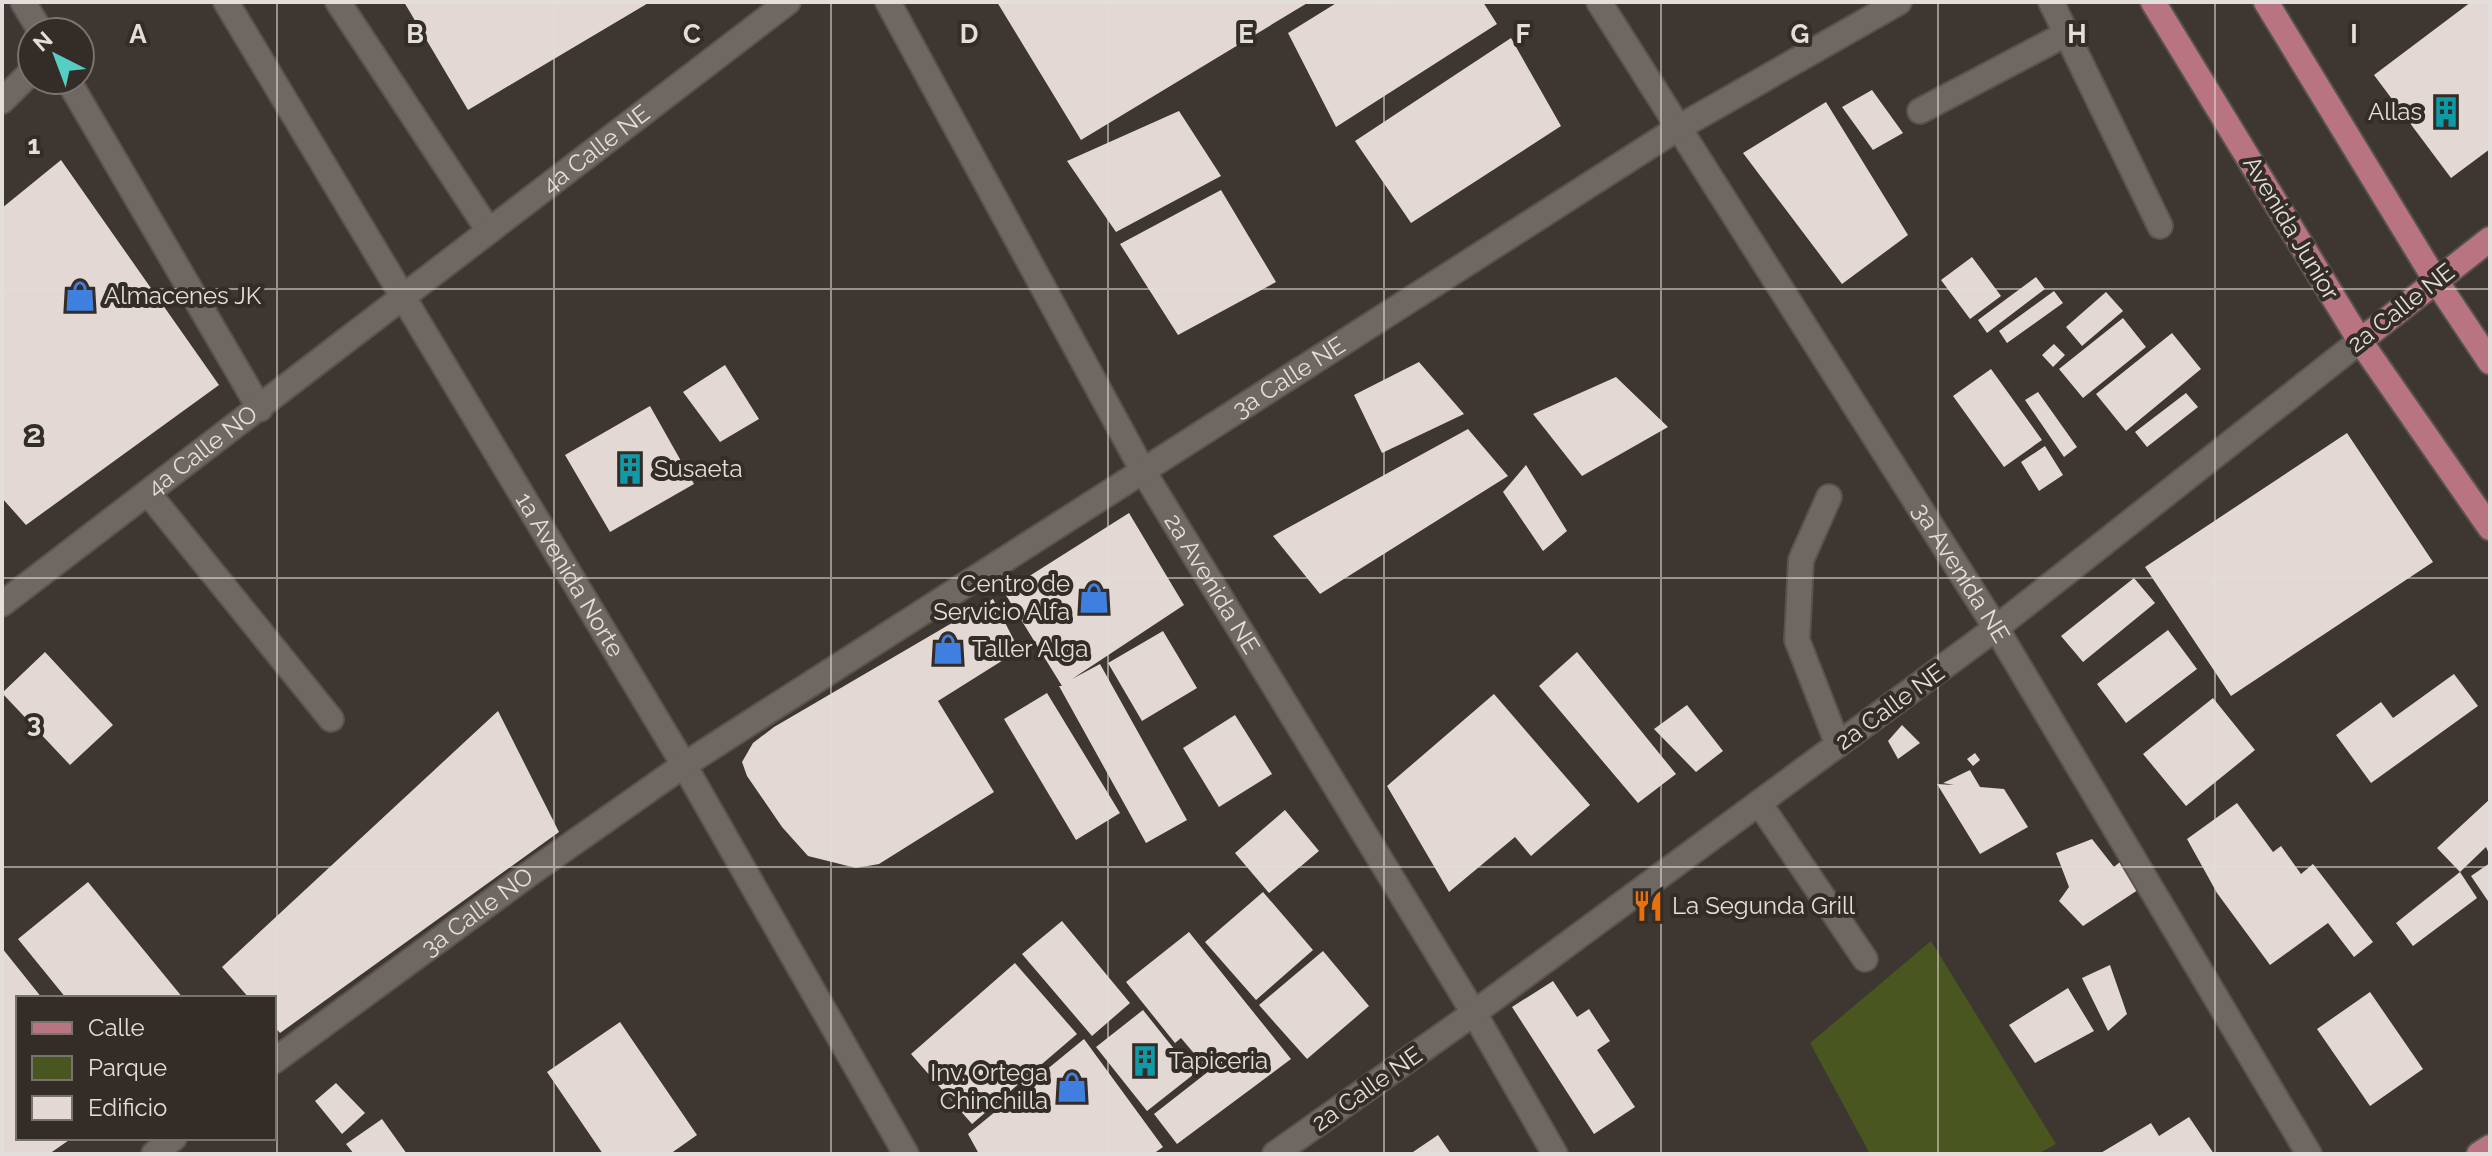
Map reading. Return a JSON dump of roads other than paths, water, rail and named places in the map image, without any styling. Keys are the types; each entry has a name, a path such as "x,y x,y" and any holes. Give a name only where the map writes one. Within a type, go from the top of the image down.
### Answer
{"main road":[{"name":"Avenida Junior","path":"2153,2 2360,341 2490,528"},
{"path":"2266,2 2436,281 2490,362"},
{"name":"2a Calle NE","path":"2360,341 2490,239"},
{"path":"2479,1154 2490,1147"}],"street":[{"name":"1a Avenida Norte","path":"226,2 684,765 906,1154"},
{"path":"338,2 489,231"},
{"name":"4a Calle NE","path":"404,299 788,2"},
{"name":"2a Avenida NE","path":"888,2 1143,471 1474,1013 1555,1154"},
{"name":"3a Avenida NE","path":"1599,2 1996,628 2309,1154"},
{"name":"3a Calle NE","path":"684,765 1678,128 1899,2"},
{"path":"2051,2 2160,226"},
{"path":"1920,111 2066,34"},
{"path":"77,96 260,409"},
{"name":"4a Calle NO","path":"2,604 404,299"},
{"name":"2a Calle NE","path":"1275,1154 1474,1013 1996,628 2360,341"},
{"path":"148,493 331,719"},
{"path":"1829,497 1801,560 1797,640 1838,745"},
{"name":"3a Calle NO","path":"276,1060 684,765"},
{"path":"1759,803 1865,959"},
{"path":"154,1154 172,1140"}],"place":[{"name":"Allas","path":"2446,112"},
{"name":"Almacenes JK","path":"80,296"},
{"name":"Susaeta","path":"630,469"},
{"name":"Centro de Servicio Alfa","path":"1094,598"},
{"name":"Taller Alga","path":"948,649"},
{"name":"La Segunda Grill","path":"1648,906"},
{"name":"Tapiceria","path":"1145,1061"},
{"name":"Inv. Ortega Chinchilla","path":"1072,1087"}]}
